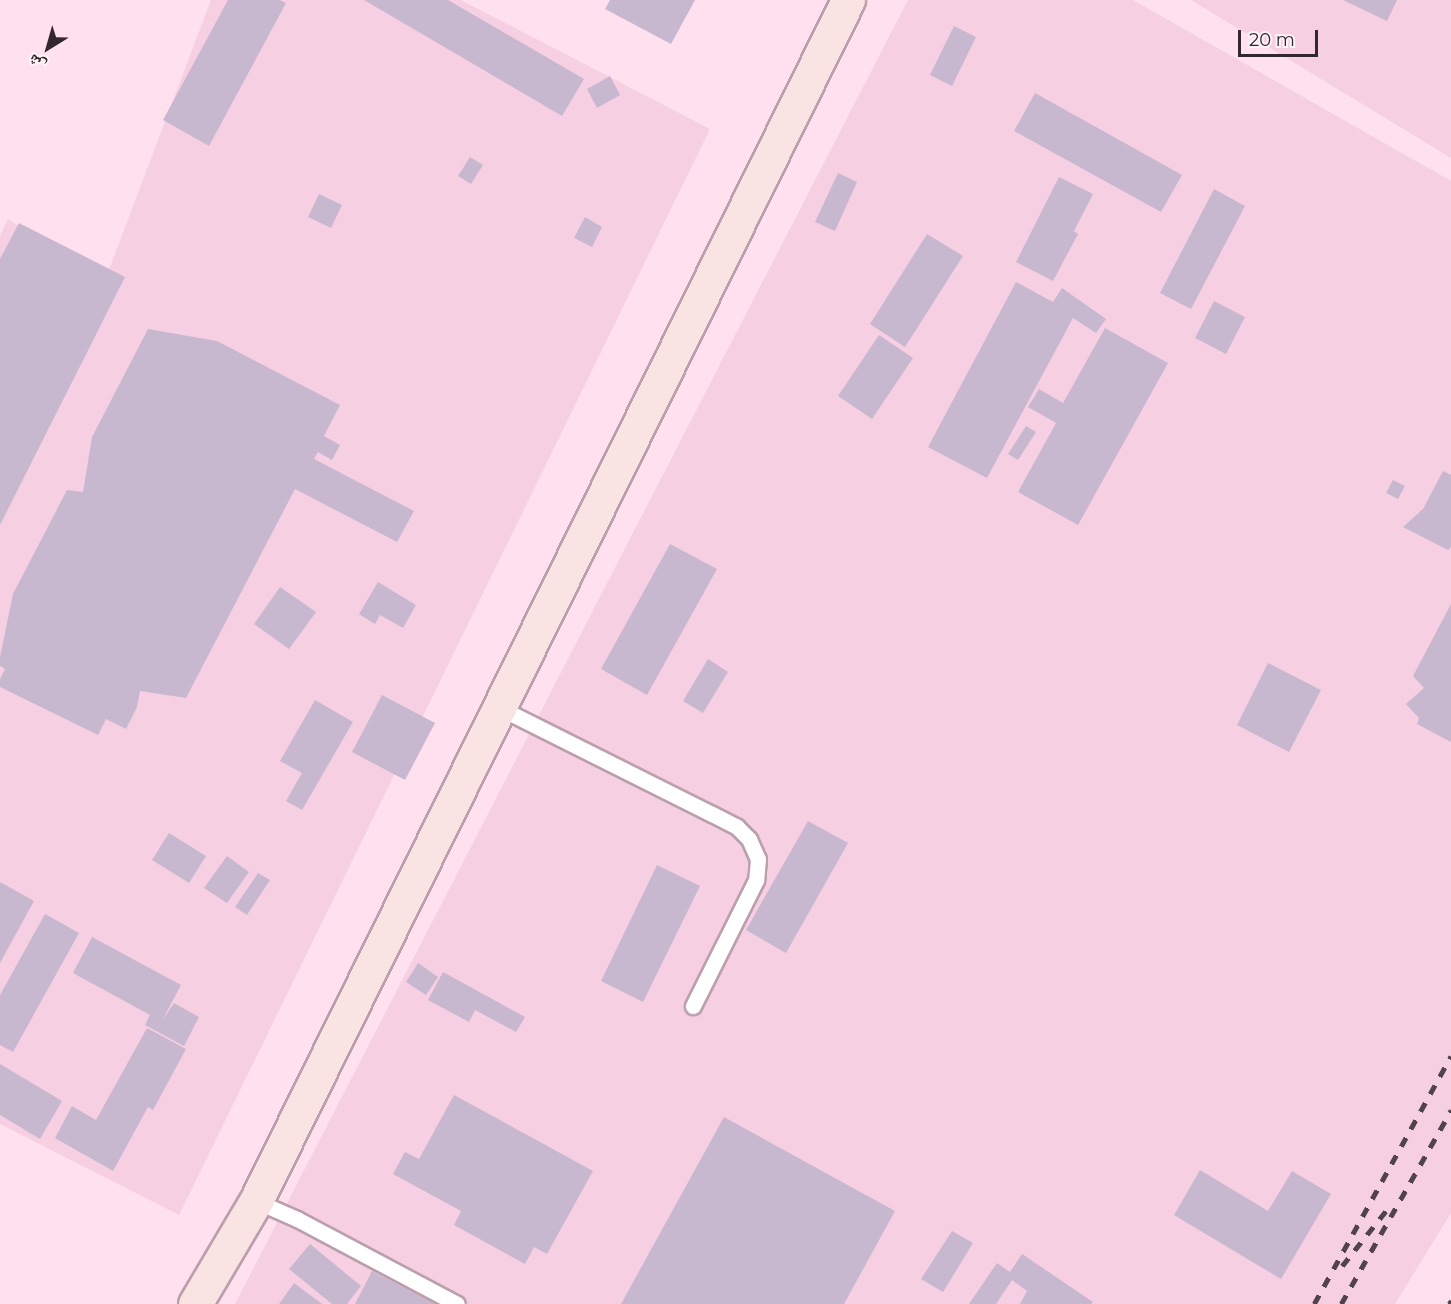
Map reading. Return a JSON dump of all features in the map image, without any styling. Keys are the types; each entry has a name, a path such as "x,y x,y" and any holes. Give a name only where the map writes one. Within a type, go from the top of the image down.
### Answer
{"main road":[{"path":"195,1304 256,1202 848,0"}],"lane":[{"path":"498,707 737,827 749,839 758,859 756,880 693,1006"},
{"path":"256,1202 297,1219 457,1304"}],"shaded area":[{"path":"211,0 461,0 710,129 179,1215 0,1124 0,236 8,219 105,280"},
{"path":"908,0 1133,0 1451,181 1451,1213 1395,1304 235,1304"},
{"path":"1191,0 1451,0 1451,158"}],"building":[{"path":"228,0 280,0 286,3 209,146 163,120"},
{"path":"364,0 448,0 584,79 562,116"},
{"path":"610,0 695,0 671,44 605,9"},
{"path":"1343,0 1397,0 1387,21"},
{"path":"954,26 976,37 952,86 930,75"},
{"path":"610,76 620,95 597,108 587,89"},
{"path":"1035,93 1182,175 1161,212 1014,131"},
{"path":"470,157 483,165 471,184 458,176"},
{"path":"838,173 857,182 835,231 815,222"},
{"path":"1059,177 1093,194 1074,231 1078,234 1053,281 1016,262"},
{"path":"1214,189 1245,206 1191,309 1160,293"},
{"path":"319,194 342,205 331,228 308,217"},
{"path":"585,217 602,227 592,247 574,238"},
{"path":"19,223 125,277 0,525 0,259"},
{"path":"927,234 963,256 905,347 870,324"},
{"path":"1016,282 1053,302 1062,288 1106,319 1096,333 1073,318 987,478 928,447"},
{"path":"1214,301 1245,317 1226,354 1195,338"},
{"path":"1105,328 1168,363 1078,525 1018,492 1056,423 1028,407 1039,389 1063,403"},
{"path":"148,329 217,341 340,405 324,436 340,445 332,460 318,452 314,459 414,511 397,542 295,489 186,698 140,691 137,707 126,729 106,719 98,735 0,687 0,679 5,669 0,666 0,657 13,594 67,490 83,492 92,437"},
{"path":"879,335 913,358 872,419 838,396"},
{"path":"1026,426 1036,432 1018,460 1008,454"},
{"path":"1443,471 1451,475 1451,547 1448,550 1403,527 1423,509"},
{"path":"1393,480 1405,486 1398,499 1386,493"},
{"path":"670,544 717,569 647,695 601,669"},
{"path":"378,582 416,605 403,628 380,615 375,624 359,614"},
{"path":"280,587 316,612 289,649 254,624"},
{"path":"1451,604 1451,742 1417,724 1419,718 1406,704 1424,688 1413,676"},
{"path":"708,659 728,672 703,713 683,701"},
{"path":"1268,663 1321,690 1289,752 1237,725"},
{"path":"382,695 435,723 405,780 352,752"},
{"path":"315,700 353,722 302,810 286,801 302,773 280,761"},
{"path":"808,821 848,843 786,953 746,930"},
{"path":"169,833 206,856 189,883 152,860"},
{"path":"227,856 249,872 227,903 204,888"},
{"path":"657,865 700,886 643,1002 601,981"},
{"path":"258,873 270,880 247,915 235,907"},
{"path":"0,882 34,901 0,963"},
{"path":"45,914 79,933 13,1052 0,1045 0,995"},
{"path":"92,937 181,985 162,1021 174,1003 199,1017 184,1046 145,1025 150,1015 73,973"},
{"path":"418,963 438,977 426,995 406,982"},
{"path":"443,972 525,1017 516,1032 475,1010 469,1022 428,1000"},
{"path":"147,1028 186,1049 153,1110 148,1107 113,1171 55,1138 72,1106 96,1120"},
{"path":"0,1064 62,1101 40,1139 0,1115"},
{"path":"454,1095 593,1171 547,1254 534,1247 525,1264 454,1225 461,1211 393,1174 405,1152 419,1159"},
{"path":"724,1117 895,1211 844,1304 621,1304"},
{"path":"1200,1170 1268,1211 1292,1171 1331,1194 1281,1279 1174,1215"},
{"path":"952,1231 973,1243 943,1292 921,1279"},
{"path":"310,1244 361,1286 347,1304 332,1304 289,1269"},
{"path":"1022,1254 1093,1302 1091,1304 1020,1304 1027,1291 1012,1280 996,1304 969,1304 997,1263 1010,1272"},
{"path":"372,1271 435,1304 355,1304"},
{"path":"294,1283 322,1304 279,1304"}],"railway":[{"path":"1314,1304 1451,1056"},
{"path":"1341,1304 1451,1110"},
{"path":"1342,1266 1389,1207"}]}
